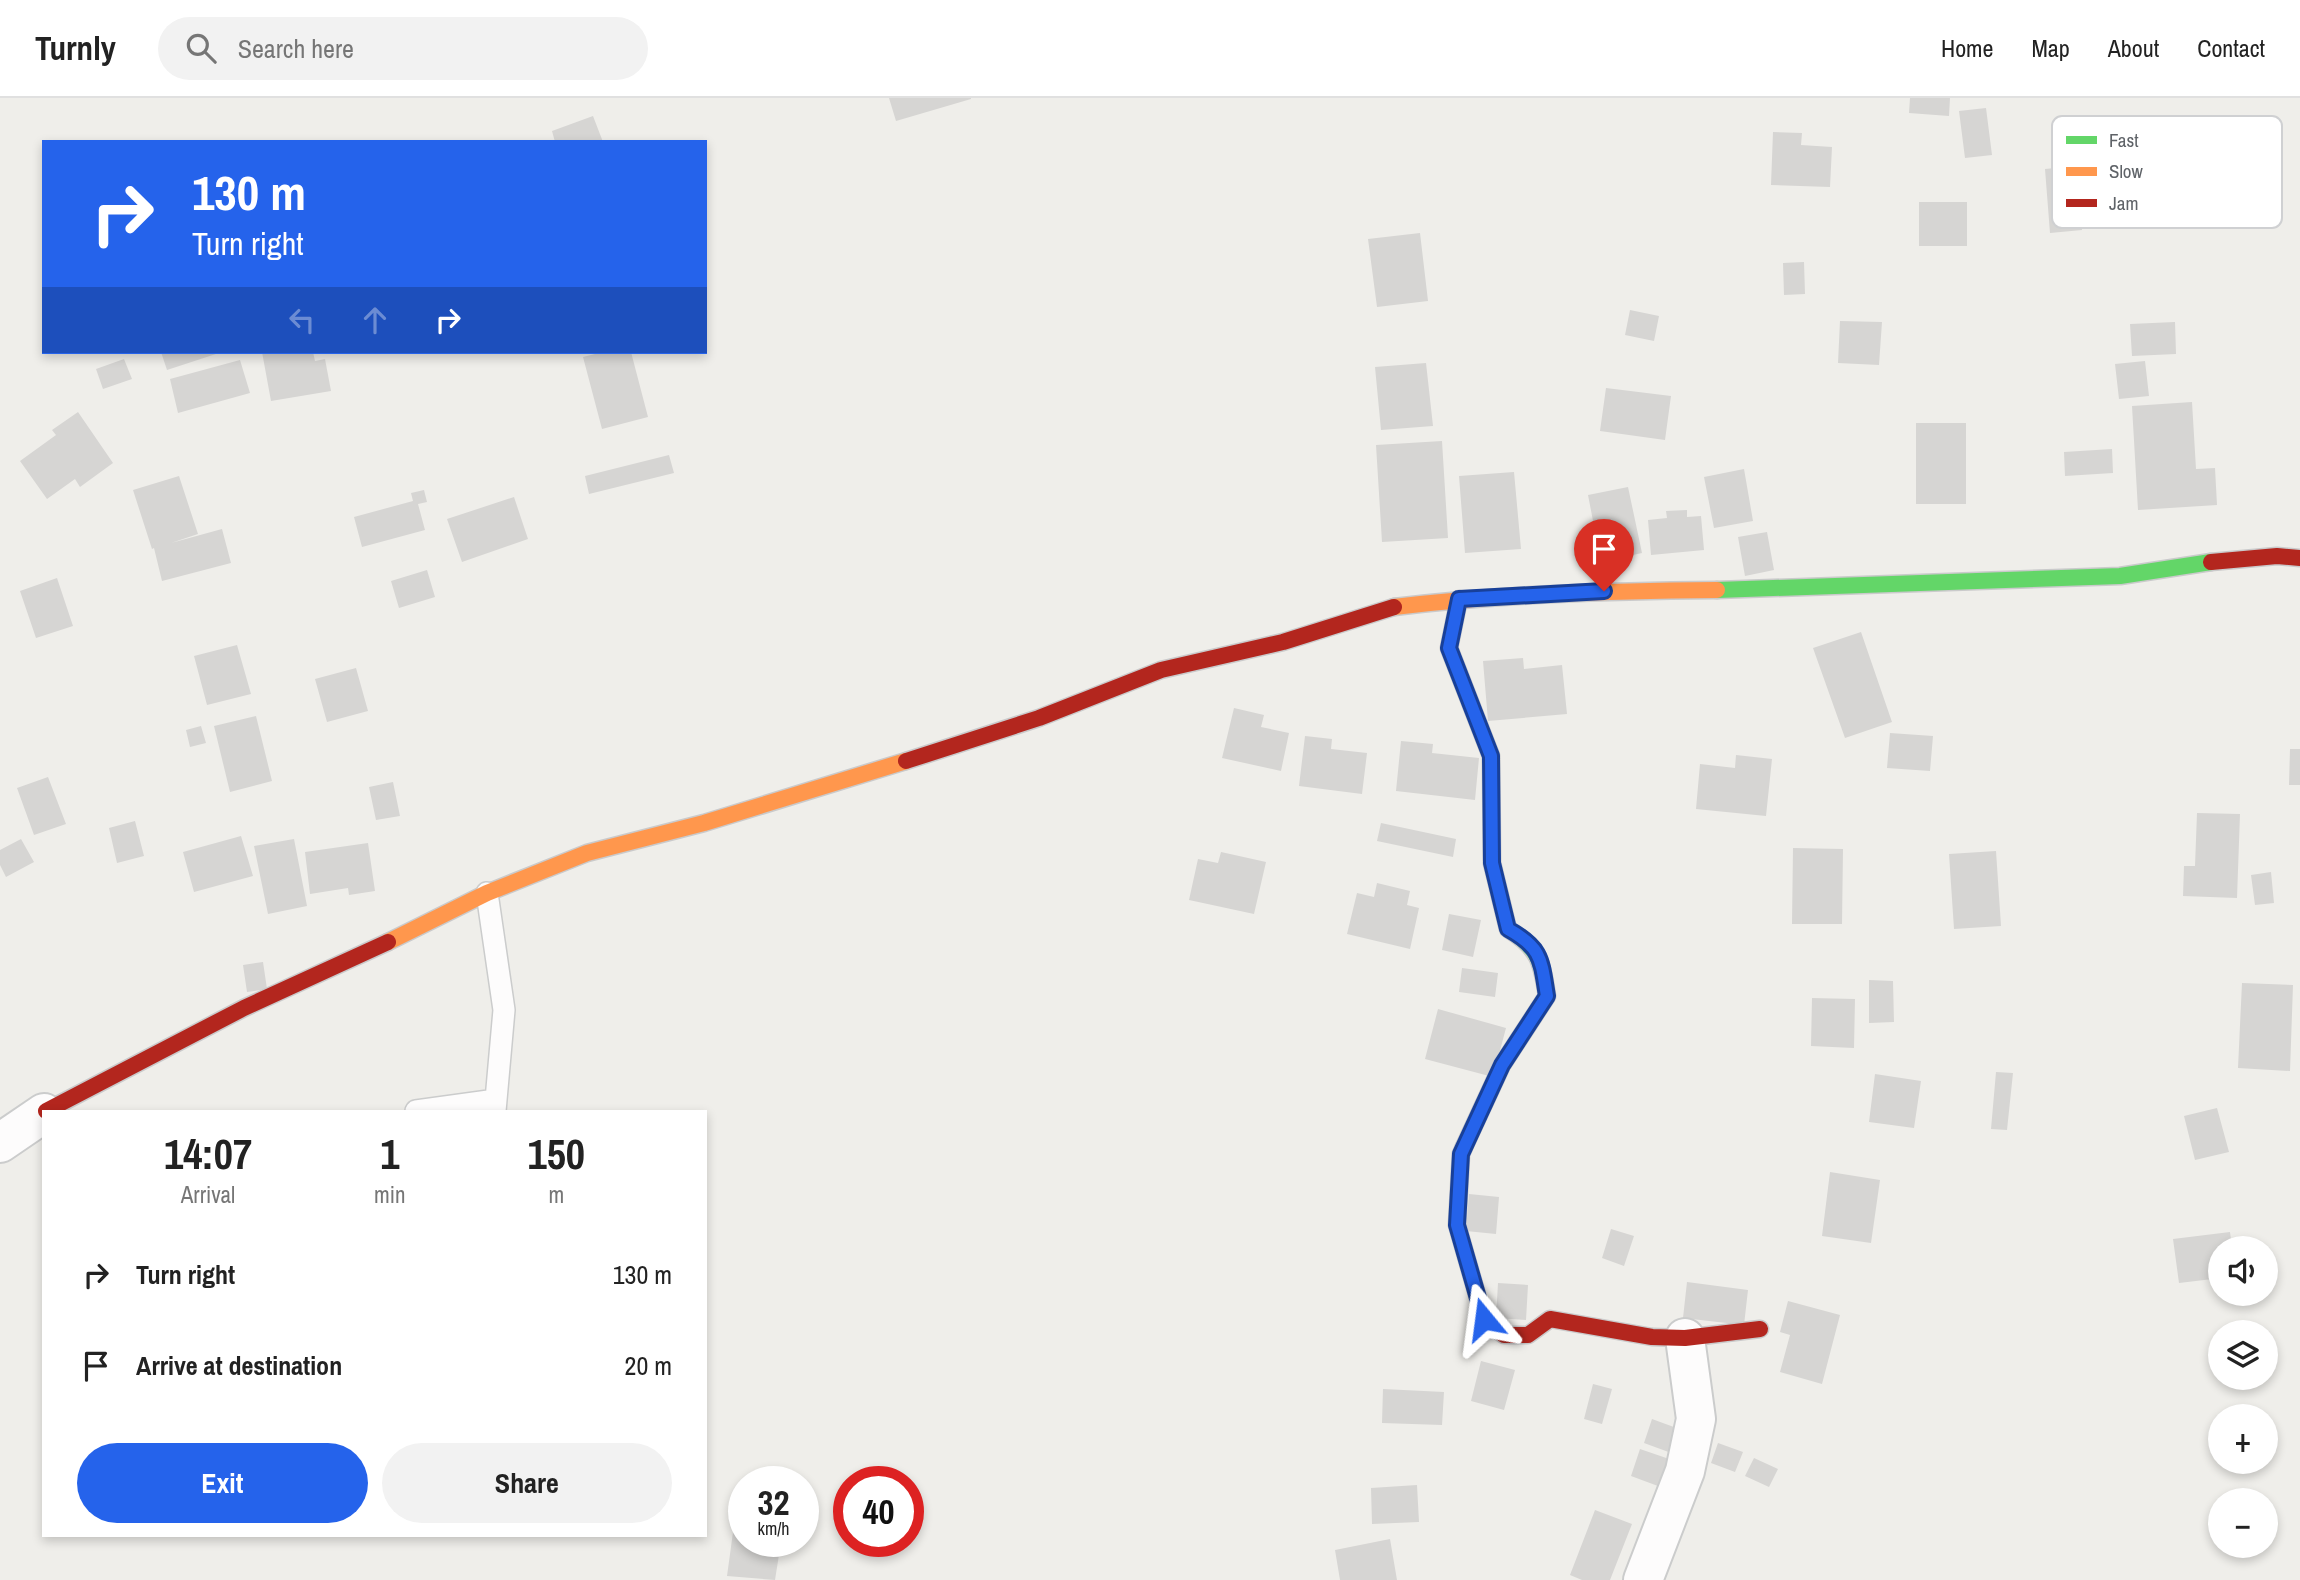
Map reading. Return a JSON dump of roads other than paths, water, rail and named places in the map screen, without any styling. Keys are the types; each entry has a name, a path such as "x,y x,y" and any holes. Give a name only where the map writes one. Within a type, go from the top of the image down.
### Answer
{"street":[{"path":"48,1110 244,1008 487,893 587,853 704,823 1039,718 1161,670 1283,642 1394,607 1459,599 1604,591 1790,589 2107,577 2207,562 2277,556 2300,558"},
{"path":"1459,599 1449,648 1491,756 1492,863 1508,929 1525,939 1540,957 1547,996 1502,1065 1461,1154 1457,1225 1484,1319 1504,1335 1528,1335 1550,1319 1652,1337 1685,1338 1760,1329"},
{"path":"0,1143 42,1114"},
{"path":"1643,1580 1685,1471 1696,1419 1685,1338"}],"lane":[{"path":"432,1110 495,1106 504,1010 487,893"}]}
